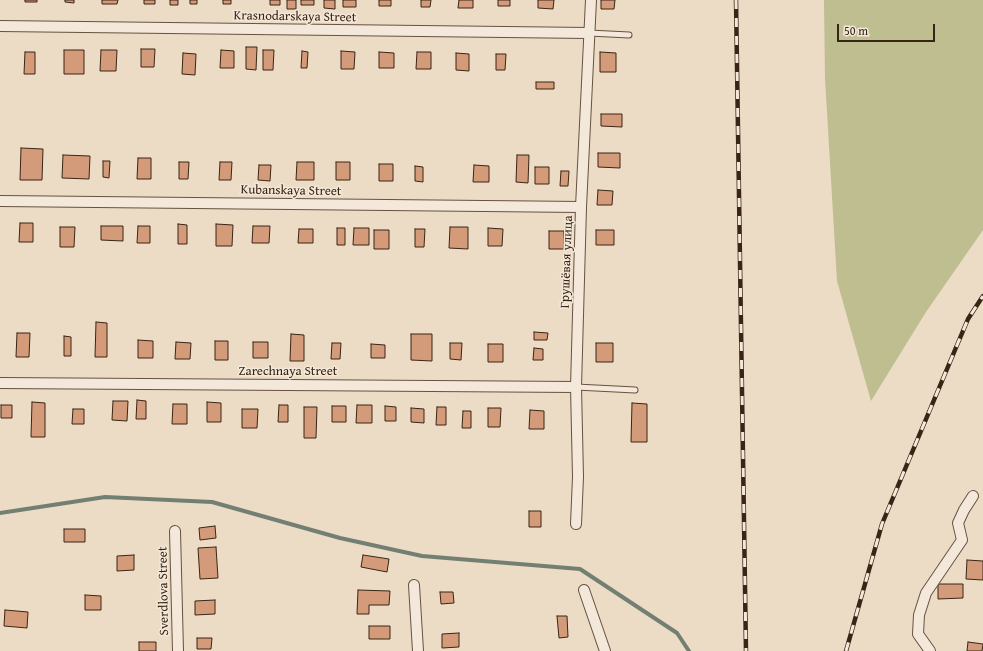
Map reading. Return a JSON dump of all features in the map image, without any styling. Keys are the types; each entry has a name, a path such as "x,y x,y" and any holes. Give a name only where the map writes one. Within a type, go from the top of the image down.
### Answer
{"street":[{"name":"Грушёвая улица","path":"576,524 578,477 576,387 581,207 591,0"},
{"name":"Krasnodarskaya Street","path":"0,26 589,33"},
{"name":"Kubanskaya Street","path":"0,201 581,207"},
{"name":"Zarechnaya Street","path":"0,383 576,387"},
{"path":"930,651 918,634 919,616 926,593 962,540 958,523 973,496"},
{"name":"Sverdlova Street","path":"175,531 178,651"},
{"path":"414,585 418,651"},
{"path":"584,590 605,651"}],"lane":[{"path":"589,33 629,34"},
{"path":"576,387 635,390"}],"green space":[{"path":"824,0 983,0 983,230 926,312 871,401 837,281 825,78"}],"building":[{"path":"25,0 37,0 37,2 25,2"},
{"path":"65,0 74,0 74,3 65,2"},
{"path":"102,0 118,0 117,4 102,4"},
{"path":"144,0 155,0 155,4 144,4"},
{"path":"170,0 178,0 178,5 170,5"},
{"path":"190,0 197,0 197,4 190,4"},
{"path":"223,0 231,0 231,4 223,4"},
{"path":"270,0 280,0 280,5 270,5"},
{"path":"287,0 296,0 296,9 287,9"},
{"path":"301,0 314,0 314,5 301,5"},
{"path":"324,0 335,0 335,9 324,8"},
{"path":"343,0 356,0 356,7 343,7"},
{"path":"379,0 391,0 391,6 379,6"},
{"path":"421,0 431,0 430,7 421,7"},
{"path":"459,0 473,0 473,8 458,8"},
{"path":"498,0 510,0 510,6 498,6"},
{"path":"538,0 554,0 553,9 538,8"},
{"path":"601,0 615,0 614,9 601,9"},
{"path":"246,47 257,47 256,70 246,69"},
{"path":"141,49 155,49 154,67 141,67"},
{"path":"64,50 84,50 84,74 64,74"},
{"path":"101,50 117,50 116,71 100,71"},
{"path":"221,50 234,51 234,68 220,68"},
{"path":"263,50 274,50 273,70 263,70"},
{"path":"302,51 308,52 307,68 301,68"},
{"path":"341,51 355,52 354,69 341,69"},
{"path":"25,52 35,52 35,74 24,74"},
{"path":"379,52 394,53 394,68 379,68"},
{"path":"417,52 431,52 431,69 416,69"},
{"path":"600,52 616,53 616,72 600,72"},
{"path":"183,53 196,54 195,75 182,74"},
{"path":"456,53 469,54 469,71 456,70"},
{"path":"496,54 506,54 505,70 496,70"},
{"path":"536,82 554,82 554,89 536,89"},
{"path":"601,114 622,114 622,127 601,126"},
{"path":"21,148 43,149 42,180 20,180"},
{"path":"598,153 620,153 620,168 598,167"},
{"path":"63,155 90,156 89,179 62,178"},
{"path":"517,155 529,155 528,183 516,182"},
{"path":"138,158 151,158 151,179 137,179"},
{"path":"103,161 110,161 109,178 103,177"},
{"path":"179,162 189,162 188,179 179,179"},
{"path":"220,162 232,162 231,180 219,180"},
{"path":"297,162 314,162 314,180 296,180"},
{"path":"336,162 350,162 350,180 336,180"},
{"path":"379,164 393,164 393,181 379,181"},
{"path":"259,165 271,165 270,181 258,180"},
{"path":"474,165 489,166 489,182 473,182"},
{"path":"415,166 423,167 423,182 415,181"},
{"path":"535,167 549,167 549,184 535,184"},
{"path":"561,171 569,171 568,186 560,186"},
{"path":"598,190 613,191 612,205 597,205"},
{"path":"20,223 33,223 33,242 19,242"},
{"path":"178,224 187,225 187,244 178,244"},
{"path":"216,224 233,225 232,246 216,246"},
{"path":"101,226 123,226 123,241 101,240"},
{"path":"138,226 150,226 150,243 137,243"},
{"path":"253,226 270,226 269,243 252,243"},
{"path":"60,227 75,227 74,247 60,247"},
{"path":"450,227 468,227 468,249 449,248"},
{"path":"337,228 345,228 345,245 337,245"},
{"path":"354,228 369,228 369,245 353,245"},
{"path":"488,228 503,229 502,246 488,246"},
{"path":"299,229 313,229 313,243 298,243"},
{"path":"415,229 425,229 424,247 415,247"},
{"path":"374,230 389,230 389,249 374,249"},
{"path":"596,230 614,230 614,245 596,245"},
{"path":"549,231 564,231 564,249 549,249"},
{"path":"96,322 107,323 107,357 95,357"},
{"path":"534,332 548,333 547,340 534,340"},
{"path":"17,333 30,333 29,357 16,357"},
{"path":"291,334 304,335 304,361 290,361"},
{"path":"411,334 432,334 432,361 411,360"},
{"path":"64,336 71,337 71,356 64,356"},
{"path":"138,340 153,341 153,358 138,358"},
{"path":"215,341 228,341 228,360 215,360"},
{"path":"176,342 191,343 190,359 175,359"},
{"path":"253,342 268,342 268,358 253,358"},
{"path":"332,343 341,343 340,359 331,359"},
{"path":"450,343 462,343 461,360 450,359"},
{"path":"596,343 613,343 613,362 596,362"},
{"path":"371,344 385,345 385,358 371,358"},
{"path":"488,344 503,344 503,362 488,362"},
{"path":"534,348 543,349 543,360 533,360"},
{"path":"137,400 146,401 146,419 136,419"},
{"path":"113,401 128,401 127,421 112,420"},
{"path":"32,402 45,403 45,437 31,437"},
{"path":"207,402 221,403 221,422 207,422"},
{"path":"632,403 647,404 647,442 631,442"},
{"path":"173,404 187,404 187,424 172,424"},
{"path":"1,405 12,405 12,418 1,418"},
{"path":"279,405 288,405 288,422 278,422"},
{"path":"357,405 372,405 372,423 356,423"},
{"path":"332,406 346,406 346,422 332,422"},
{"path":"385,406 396,407 396,421 385,421"},
{"path":"304,407 317,407 316,438 304,438"},
{"path":"437,407 446,407 446,425 436,425"},
{"path":"411,408 424,409 424,423 411,422"},
{"path":"488,408 501,408 500,427 488,427"},
{"path":"73,409 84,409 84,424 72,424"},
{"path":"242,409 258,409 257,428 242,428"},
{"path":"530,410 544,411 544,429 529,429"},
{"path":"463,411 471,411 471,428 462,428"},
{"path":"529,511 541,511 541,527 529,527"},
{"path":"215,526 216,538 200,540 199,528"},
{"path":"64,529 85,529 85,542 64,542"},
{"path":"216,547 218,578 200,579 198,548"},
{"path":"134,555 134,570 117,571 117,556"},
{"path":"363,555 389,559 387,572 361,567"},
{"path":"967,560 983,561 983,580 966,579"},
{"path":"938,584 963,584 963,598 938,599"},
{"path":"358,590 390,591 389,605 369,605 369,614 357,614"},
{"path":"440,592 453,592 454,603 441,604"},
{"path":"85,595 101,596 101,610 85,610"},
{"path":"215,600 215,614 195,615 195,601"},
{"path":"5,610 28,612 27,628 4,626"},
{"path":"557,616 567,616 568,637 559,638"},
{"path":"369,626 390,626 390,639 369,639"},
{"path":"459,633 459,647 442,648 442,634"},
{"path":"197,638 212,638 211,649 197,649"},
{"path":"139,642 156,642 156,651 139,651"},
{"path":"968,642 983,644 982,651 967,651"}],"waterway":[{"path":"0,513 105,497 212,502 340,538 422,556 580,569 677,633 689,651"}],"railway":[{"path":"736,0 746,651"},
{"path":"846,651 882,524 968,319 983,296"}]}
